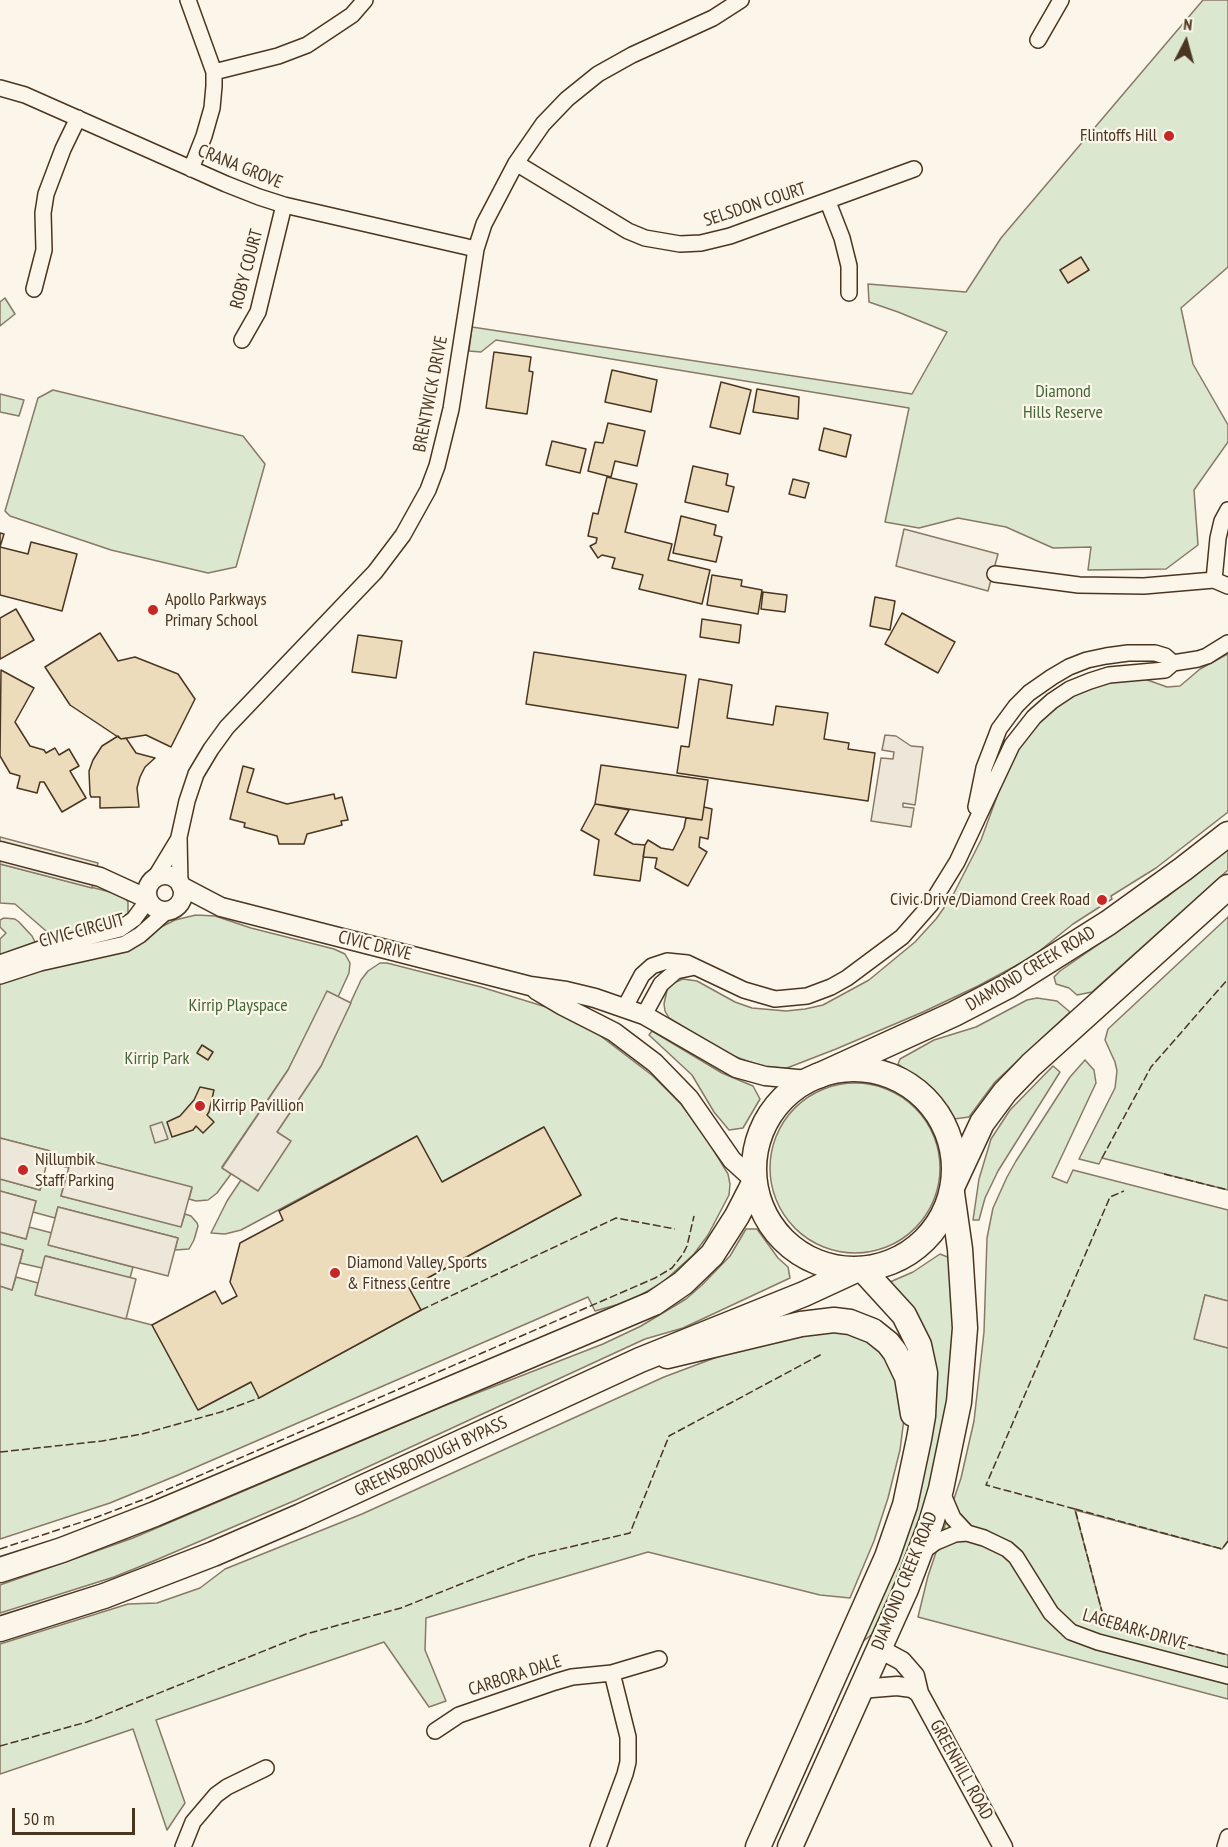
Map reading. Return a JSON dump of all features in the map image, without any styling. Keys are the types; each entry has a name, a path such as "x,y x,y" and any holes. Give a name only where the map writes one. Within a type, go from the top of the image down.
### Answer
{"main road":[{"name":"DIAMOND CREEK ROAD","path":"813,1078 954,1014 1028,975 1125,911 1228,834"},
{"path":"953,1188 954,1160 945,1127 932,1106 914,1089 900,1080 867,1070 850,1069 813,1078 781,1100 768,1117 756,1148 754,1181 763,1213 771,1226 791,1247 816,1262 830,1267 859,1270 894,1262 914,1250 938,1225 982,1123 1005,1092 1031,1065 1228,887"},
{"path":"0,1570 62,1550 155,1514 654,1303 683,1283 712,1255 737,1216 754,1181"},
{"name":"DIAMOND CREEK ROAD","path":"790,1847 906,1589 941,1489 959,1402 965,1328 953,1188"},
{"name":"DIAMOND CREEK ROAD","path":"758,1847 880,1572 900,1519 919,1439 923,1416 925,1373 919,1345 904,1315 859,1270"},
{"name":"GREENSBOROUGH BYPASS","path":"0,1629 104,1596 224,1549 301,1516 640,1360 859,1270"},
{"path":"640,1360 708,1347 801,1324 834,1320 849,1322 867,1328 880,1336 892,1347 900,1359 907,1377 919,1439"},
{"name":"GREENHILL ROAD","path":"847,1648 867,1645 878,1648"}],"street":[{"path":"188,0 214,72 212,108 191,169"},
{"path":"214,72 278,56 307,45 352,15 364,0"},
{"path":"1038,39 1061,0"},
{"name":"BRENTWICK DRIVE","path":"180,885 179,837 191,787 218,738 375,572 403,535 423,498 437,466 451,409 476,249 484,224 516,162 543,124 567,99 597,74 632,55 690,29 732,2"},
{"name":"CRANA GROVE","path":"0,88 24,95 226,184 284,205 476,249"},
{"path":"34,290 44,250 43,213 46,194 78,118"},
{"name":"SELSDON COURT","path":"516,162 610,221 637,235 663,242 701,243 730,236 828,202 914,169"},
{"path":"828,202 842,238 849,266 849,293"},
{"name":"ROBY COURT","path":"242,340 258,312 284,205"},
{"path":"995,574 1079,585 1221,583 1218,538 1222,521 1228,510"},
{"path":"614,1032 642,975 652,966 667,961 687,963 744,990 769,998 795,998 831,987 863,968 918,920 945,883 1012,745 1034,717 1070,689 1090,681 1109,675 1165,670 1173,663 1198,659 1228,643"},
{"path":"973,825 984,768 999,729 1029,693 1069,667 1096,658 1128,653 1155,653 1165,656 1173,663"},
{"name":"BRENTWICK DRIVE","path":"155,878 179,837"},
{"path":"0,850 100,877 148,899 158,910 168,911 176,907 183,894 180,885 171,876 100,877"},
{"path":"148,899 147,888 155,878"},
{"name":"CIVIC DRIVE","path":"180,885 221,907 530,986 566,991 625,1007 644,1015 736,1068 765,1076 813,1078"},
{"name":"CIVIC CIRCUIT","path":"0,963 120,929 134,919 148,899"},
{"name":"CIVIC DRIVE","path":"168,911 221,907"},
{"name":"CIVIC CIRCUIT","path":"0,976 40,963 125,944 168,911"},
{"path":"630,1044 655,993 665,980 676,971 695,967"},
{"name":"CIVIC DRIVE","path":"530,986 614,1032 670,1077 703,1116 726,1154 754,1181"},
{"path":"941,1489 953,1518 967,1533"},
{"path":"919,1554 944,1537 967,1533"},
{"name":"LACEBARK DRIVE","path":"967,1533 996,1542 1016,1557 1051,1613 1071,1632 1098,1642 1228,1676"},
{"name":"GREENHILL ROAD","path":"878,1648 907,1665 915,1676 919,1693 1003,1847"},
{"name":"CARBORA DALE","path":"435,1731 459,1715 555,1682 572,1677 612,1673 659,1659"},
{"path":"598,1847 628,1762 628,1737 612,1673"},
{"path":"860,1689 897,1686 912,1688 919,1693"},
{"path":"183,1847 193,1822 216,1795 227,1787 266,1768"},
{"path":"1225,1847 1228,1838"}],"green space":[{"name":"Diamond Hills Reserve","path":"1203,0 1228,0 1228,267 1181,308 1193,364 1228,425 1228,442 1194,490 1198,545 1166,569 1088,570 1091,547 1053,548 1006,527 958,518 919,528 885,522 909,408 496,340 481,352 469,351 472,327 912,394 947,332 869,302 868,284 966,292 1001,238"},
{"path":"5,298 15,314 0,326 0,302"},
{"path":"53,390 243,436 265,464 236,567 208,573 111,550 10,516 5,511 38,398"},
{"path":"0,394 24,400 19,416 0,412"},
{"path":"1228,654 1228,812 1156,868 1111,896 1112,899 1073,924 1032,957 923,1012 787,1068 764,1067 728,1054 669,1018 664,1004 667,990 671,984 683,979 697,981 735,1002 752,1008 786,1011 823,1005 869,980 915,942 936,919 953,895 981,840 1010,761 1033,728 1059,704 1076,694 1114,681 1142,678 1167,687 1180,686 1200,669"},
{"path":"1228,848 1228,870 1092,992 1077,995 1069,988 1056,984 1054,977 1060,971 1167,897"},
{"path":"0,864 114,893 128,902 128,914 120,924 53,937 15,904 0,903"},
{"name":"Kirrip Park","path":"196,915 215,916 251,928 334,949 345,954 350,963 349,973 338,997 328,992 288,1070 222,1167 231,1174 217,1193 208,1200 196,1201 189,1199 192,1188 72,1156 69,1168 47,1162 50,1151 0,1138 0,981 157,929 175,920"},
{"path":"1228,917 1228,1190 1102,1158 1099,1164 1079,1159 1115,1088 1117,1071 1105,1040 1108,1029"},
{"path":"15,919 19,922 35,942 0,958 0,939 6,933 0,927 0,920"},
{"path":"380,963 481,987 546,1007 598,1034 653,1076 681,1104 705,1136 728,1174 729,1195 708,1235 694,1254 662,1283 630,1301 595,1311 588,1297 110,1503 0,1539 0,1286 12,1290 16,1277 38,1283 36,1295 152,1325 198,1410 251,1382 260,1397 421,1310 409,1288 581,1195 544,1127 442,1182 417,1136 241,1230 225,1234 211,1233 227,1201 241,1180 258,1190 290,1141 277,1132 321,1066 361,980 368,971"},
{"path":"1037,998 1057,1001 1070,1012 995,1082 969,1117 954,1119 927,1084 898,1064 900,1059 934,1040 976,1027 1027,1000"},
{"path":"652,1031 722,1073 753,1086 760,1099 743,1128 729,1130 714,1112 692,1075 649,1035"},
{"path":"1085,1060 1094,1070 1096,1083 1052,1177 1067,1183 1073,1170 1228,1210 1228,1301 1205,1295 1195,1339 1228,1348 1228,1541 1222,1549 1075,1510 1105,1623 1228,1655 1228,1699 918,1617 928,1576 961,1478 974,1421 984,1332 987,1238 993,1208 1016,1161 1070,1077"},
{"path":"1053,1066 1060,1072 998,1171 985,1198 979,1220 973,1220 979,1179 991,1139 1010,1110"},
{"path":"855,1083 872,1084 888,1089 915,1108 934,1135 939,1151 939,1185 934,1201 915,1228 888,1247 872,1252 855,1253 838,1252 822,1247 795,1228 776,1201 771,1185 770,1168 771,1151 776,1135 795,1108 822,1089 838,1084"},
{"path":"43,1178 64,1184 61,1196 181,1226 185,1214 191,1216 198,1226 194,1240 189,1249 175,1250 178,1238 58,1207 55,1218 33,1212 36,1201 0,1191 0,1179 40,1190"},
{"path":"29,1227 52,1233 49,1245 133,1267 130,1278 46,1256 42,1268 20,1263 23,1250 0,1244 0,1232 26,1239"},
{"path":"746,1229 757,1229 778,1258 788,1267 790,1278 683,1328 645,1339 296,1500 156,1560 114,1577 0,1613 0,1585 133,1538 441,1407 603,1344 641,1326 686,1299 702,1285 730,1256"},
{"path":"940,1254 950,1258 954,1296 952,1362 943,1430 920,1526 875,1632 861,1643 933,1407 890,1282 913,1272"},
{"path":"809,1330 860,1334 893,1364 905,1411 900,1450 888,1498 874,1541 850,1598 820,1595 648,1552 426,1618 425,1650 446,1701 429,1707 384,1642 156,1720 185,1803 167,1830 133,1729 0,1774 0,1644 128,1604 157,1603 200,1588 225,1569 362,1514 664,1377 749,1345"}],"shaded area":[{"path":"904,529 998,554 988,591 896,566"},
{"path":"885,735 896,736 911,746 923,747 915,805 903,803 903,807 914,808 911,827 871,821 881,758 893,759 894,752 882,750"},
{"path":"0,837 98,863 97,867 0,842"},
{"path":"0,859 93,883 92,888 0,864"},
{"path":"327,991 351,1003 321,1066 277,1132 291,1141 258,1191 222,1168 288,1070"},
{"path":"162,1122 168,1139 155,1143 150,1126"},
{"name":"Nillumbik Staff Parking","path":"0,1138 50,1151 40,1190 0,1179"},
{"path":"72,1156 192,1187 181,1227 61,1196"},
{"path":"0,1191 36,1201 26,1239 0,1232"},
{"path":"58,1207 178,1238 168,1276 48,1245"},
{"path":"0,1244 23,1250 12,1290 0,1286"},
{"path":"45,1256 136,1279 126,1319 35,1295"},
{"path":"1205,1295 1228,1301 1228,1348 1194,1339"}],"building":[{"path":"1081,257 1089,270 1068,283 1060,270"},
{"path":"494,352 531,357 529,371 533,372 527,414 486,408"},
{"path":"612,370 657,380 651,412 605,402"},
{"path":"721,382 751,390 740,434 710,427"},
{"path":"757,389 799,397 798,419 753,412"},
{"path":"608,423 645,431 637,466 615,461 611,477 588,471 595,442 603,443"},
{"path":"824,428 851,435 846,457 819,450"},
{"path":"552,441 586,449 580,473 546,465"},
{"path":"693,466 728,474 726,485 734,487 728,512 685,502"},
{"path":"607,477 637,484 625,532 672,544 668,560 710,570 702,604 639,589 643,575 612,568 615,558 602,555 598,558 590,546 596,543 597,538 588,536 593,513 598,514"},
{"path":"793,479 809,483 805,498 789,494"},
{"path":"681,516 716,525 714,535 722,537 716,562 673,553"},
{"path":"0,533 4,534 0,547"},
{"path":"31,542 77,554 62,611 0,595 0,547 28,554"},
{"path":"712,575 742,580 741,586 762,590 758,614 707,605"},
{"path":"763,592 787,595 785,612 761,609"},
{"path":"875,597 895,601 890,630 870,626"},
{"path":"16,609 34,640 0,659 0,618"},
{"path":"902,613 955,642 938,673 885,644"},
{"path":"702,619 741,625 739,643 700,637"},
{"path":"100,633 118,661 135,657 178,674 195,699 171,747 146,735 121,739 70,705 45,667"},
{"path":"358,635 402,641 396,678 352,672"},
{"path":"534,652 686,675 678,728 526,704"},
{"path":"1,670 34,688 15,722 30,746 44,750 46,753 55,748 59,755 69,749 79,766 70,771 86,798 62,812 44,782 40,782 37,793 17,788 20,776 10,773 0,756"},
{"path":"699,679 732,685 727,718 773,725 776,706 828,713 824,739 849,743 848,749 875,753 868,801 677,773 681,746 689,747"},
{"path":"118,736 121,739 126,738 136,753 155,758 145,767 140,777 137,788 139,807 100,808 100,797 91,797 90,794 89,771 102,746"},
{"path":"601,765 708,780 702,820 595,804"},
{"path":"243,766 254,769 247,792 287,804 334,794 335,799 342,797 348,820 341,821 342,825 307,834 304,844 279,844 277,836 244,827 245,823 230,819"},
{"path":"595,804 629,810 615,834 633,844 645,845 640,881 594,875 599,840 581,830"},
{"path":"704,807 712,809 708,839 700,837 699,847 707,852 688,886 655,868 657,858 643,857 645,845 648,840 661,848 673,850 684,828 686,818 702,820"},
{"path":"202,1045 213,1052 208,1060 197,1053"},
{"name":"Kirrip Pavillion","path":"200,1087 214,1090 207,1115 214,1122 203,1133 196,1126 193,1130 172,1137 167,1122 180,1116 194,1100"},
{"name":"Diamond Valley Sports & Fitness Centre","path":"544,1127 581,1195 409,1288 421,1310 259,1398 251,1382 198,1410 152,1325 215,1291 222,1304 237,1296 230,1282 240,1243 283,1220 279,1211 417,1136 442,1182"}],"fence":[{"path":"1102,1158 1151,1067 1228,979"},
{"path":"1164,1174 1228,1190"},
{"path":"1075,1509 986,1485 1110,1197 1124,1191"},
{"path":"0,1549 150,1497 655,1278 672,1268 683,1254 694,1216"},
{"path":"421,1310 616,1218 675,1229"},
{"path":"0,1746 87,1722 306,1634 401,1608 531,1556 630,1533 669,1436 822,1354"},
{"path":"0,1452 102,1441 142,1434 221,1412 259,1398"},
{"path":"1228,1541 1222,1549 1075,1509 1105,1623 1228,1655"}],"place":[{"name":"Flintoffs Hill","path":"1169,136"},
{"name":"Apollo Parkways Primary School","path":"153,610"},
{"name":"Civic Drive/Diamond Creek Road","path":"1102,900"},
{"name":"Kirrip Pavillion","path":"200,1106"},
{"name":"Nillumbik Staff Parking","path":"23,1170"},
{"name":"Diamond Valley Sports & Fitness Centre","path":"335,1273"}],"park label":[{"name":"Kirrip Playspace","path":"238,1006"}]}
